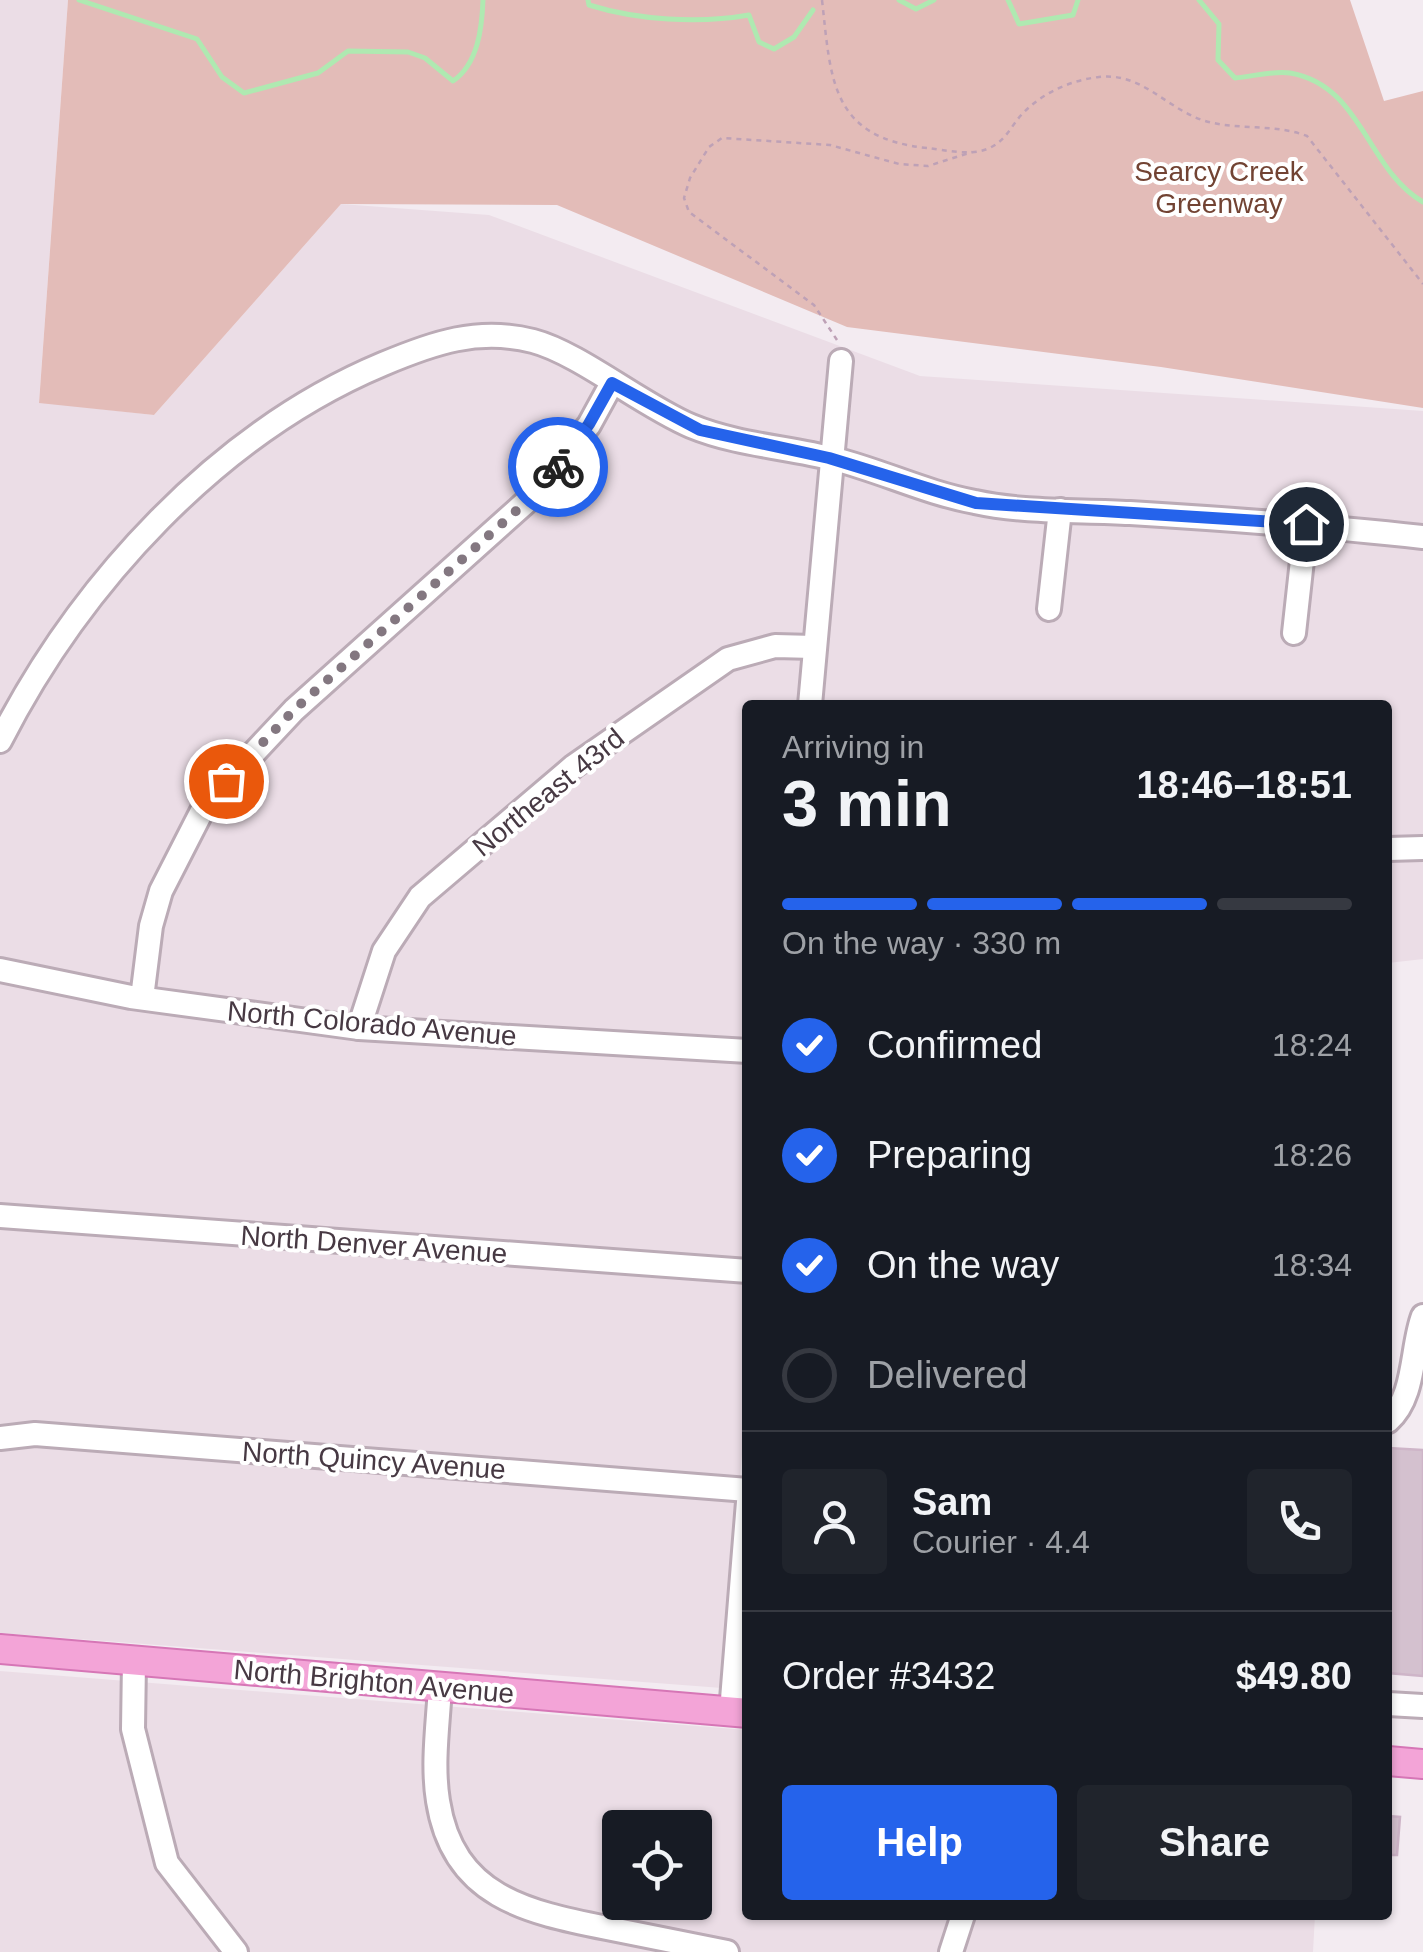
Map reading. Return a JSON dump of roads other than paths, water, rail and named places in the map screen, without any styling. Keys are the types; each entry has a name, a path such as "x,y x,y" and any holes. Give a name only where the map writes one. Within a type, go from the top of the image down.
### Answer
{"main road":[{"name":"North Brighton Avenue","path":"0,1649 739,1712"},
{"path":"1392,1761 1423,1764"}],"street":[{"path":"1,737 43,666 139,543 245,446 314,398 410,352 476,334 536,341 700,430 829,458 976,503 1306,524 1423,536"},
{"path":"810,700 829,458 841,361"},
{"path":"142,998 144,962 161,891 205,805 294,710 525,503 560,464 612,383"},
{"path":"1049,609 1060,510"},
{"path":"1294,634 1306,524"},
{"name":"Northeast 43rd","path":"359,1028 384,950 420,897 574,766 728,659 775,646 814,647"},
{"path":"1392,849 1423,848"},
{"name":"North Colorado Avenue","path":"0,970 142,998 359,1028 742,1051"},
{"name":"North Denver Avenue","path":"0,1216 742,1271"},
{"path":"1392,1418 1407,1389 1423,1316"},
{"name":"North Quincy Avenue","path":"0,1438 34,1434 742,1490"},
{"path":"739,1712 742,1642"},
{"path":"134,1661 133,1729 168,1862 236,1952"},
{"path":"440,1687 435,1781 438,1806 452,1842 482,1882 525,1910 549,1918 726,1952"},
{"path":"1392,1704 1423,1706"},
{"path":"951,1952 961,1920"}],"waterway":[{"path":"79,0 197,39 222,77 244,93 318,73 348,51 408,52 425,58 453,81 473,55 483,0"},
{"path":"588,0 589,5 648,17 689,20 749,15 759,42 774,49 794,37 813,10"},
{"path":"899,0 916,9 934,0"},
{"path":"1008,0 1019,24 1073,15 1078,0"},
{"path":"1199,0 1219,24 1218,60 1235,78 1284,72 1314,81 1349,111 1389,170 1423,202"}],"park label":[{"name":"Searcy Creek Greenway","path":"1219,187"}]}
